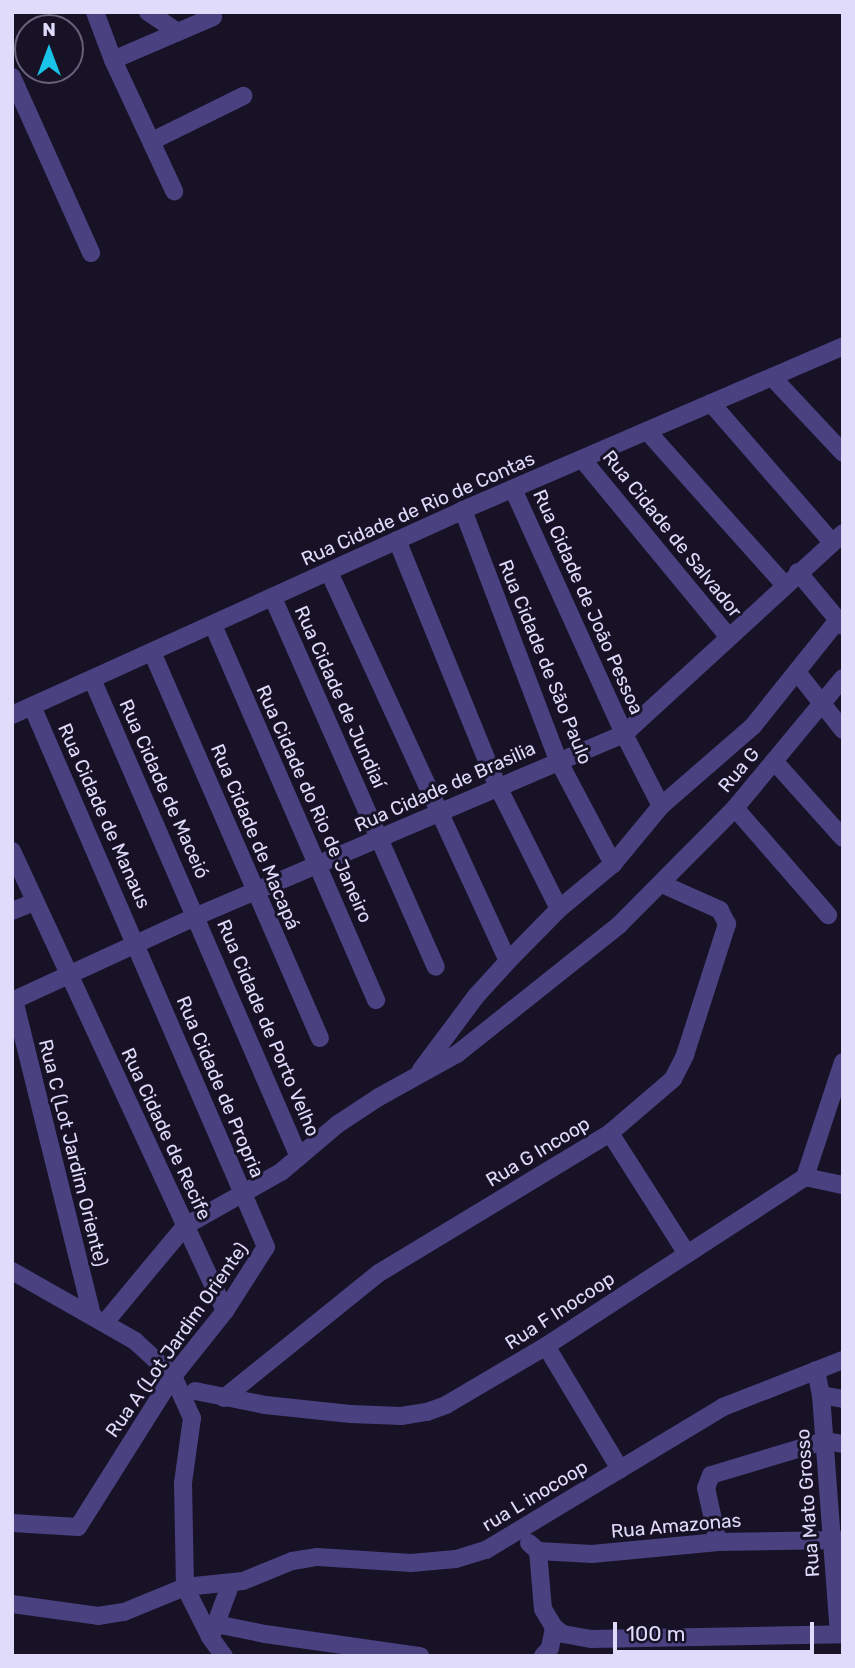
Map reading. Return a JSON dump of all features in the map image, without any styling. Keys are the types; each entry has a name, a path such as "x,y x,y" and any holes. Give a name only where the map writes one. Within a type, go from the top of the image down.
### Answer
{"street":[{"path":"95,12 113,60 174,191"},
{"path":"148,12 178,32"},
{"path":"113,60 213,17"},
{"path":"12,77 91,253"},
{"path":"152,141 243,96"},
{"name":"Rua Cidade de Rio de Contas","path":"12,715 463,510 841,350"},
{"path":"772,377 843,453"},
{"path":"711,403 838,537"},
{"path":"647,430 791,578 840,623"},
{"name":"Rua Cidade de Salvador","path":"582,459 729,636"},
{"name":"Rua Cidade de João Pessoa","path":"513,489 624,734 662,806"},
{"name":"Rua Cidade de São Paulo","path":"463,510 558,760 613,864"},
{"name":"Rua Cidade de Brasilia","path":"13,1000 197,916 624,734 838,537"},
{"path":"397,540 498,787 559,909"},
{"path":"329,572 508,961"},
{"name":"Rua Cidade de Jundiaí","path":"273,598 436,967"},
{"name":"Rua G","path":"419,1074 477,995 508,961 559,909 613,864 662,806 753,726 840,623"},
{"name":"Rua Cidade do Rio de Janeiro","path":"213,625 376,1000"},
{"name":"Rua Cidade de Macapá","path":"152,652 320,1038"},
{"path":"797,672 843,730"},
{"name":"Rua G","path":"184,1226 281,1172 338,1124 457,1054 494,1028 620,925 735,808 819,703 843,678"},
{"name":"Rua Cidade de Maceió","path":"92,679 197,916"},
{"name":"Rua Cidade de Manaus","path":"32,706 137,943"},
{"path":"774,761 843,838"},
{"path":"735,808 828,915"},
{"name":"Rua Cidade de Recife","path":"12,851 225,1311"},
{"name":"Rua G Incoop","path":"224,1398 379,1273 610,1133 673,1079 685,1055 727,924 720,910 662,884"},
{"path":"12,911 34,902"},
{"name":"Rua Cidade de Porto Velho","path":"197,916 299,1157"},
{"name":"Rua Cidade de Propria","path":"137,943 266,1247"},
{"name":"Rua C (Lot Jardim Oriente)","path":"13,1000 99,1318"},
{"path":"843,1062 805,1177 843,1185"},
{"path":"610,1133 687,1254"},
{"name":"Rua F Inocoop","path":"195,1391 224,1398 351,1414 401,1416 427,1412 476,1389 546,1346 805,1177"},
{"path":"99,1318 184,1226"},
{"name":"Rua A (Lot Jardim Oriente)","path":"12,1523 78,1527 173,1376 225,1311 266,1247"},
{"path":"12,1271 99,1318 135,1341 173,1376 192,1418 183,1483 185,1587 213,1630 224,1656"},
{"path":"546,1346 620,1469"},
{"name":"rua L inocoop","path":"12,1604 98,1616 124,1612 185,1587 231,1583 262,1575 292,1561 317,1557 411,1563 456,1559 486,1550 522,1531 723,1407 843,1360"},
{"name":"Rua Mato Grosso","path":"816,1370 837,1540 841,1634"},
{"path":"821,1395 843,1399"},
{"path":"718,1542 706,1488 711,1475 824,1441 843,1444"},
{"path":"522,1531 538,1551 543,1609 554,1627 563,1634 592,1639 841,1634"},
{"name":"Rua Amazonas","path":"538,1551 592,1554 718,1542 837,1540"},
{"path":"213,1630 231,1583"},
{"path":"543,1656 550,1648 554,1627"},
{"path":"213,1630 288,1637 419,1656"}]}
